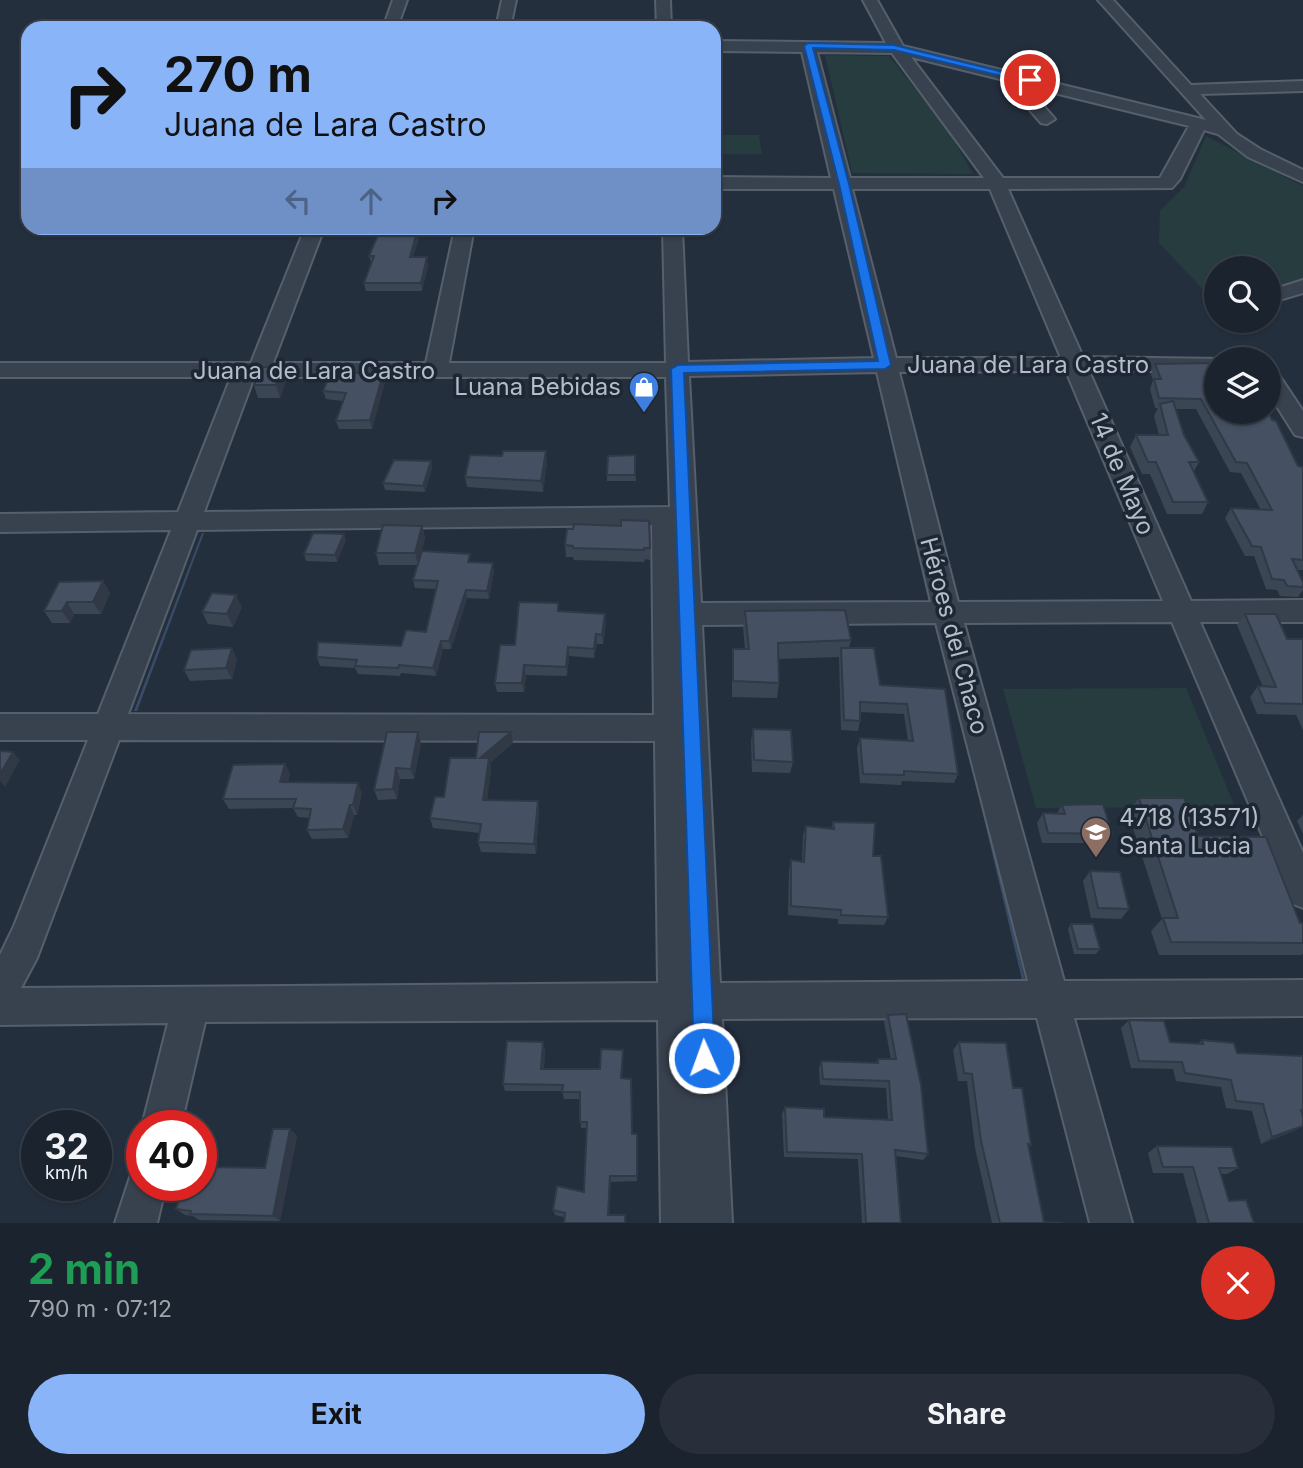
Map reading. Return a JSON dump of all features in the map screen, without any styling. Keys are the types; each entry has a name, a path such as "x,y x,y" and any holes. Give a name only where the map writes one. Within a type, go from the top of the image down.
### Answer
{"street":[{"path":"392,21 400,0"},
{"path":"504,21 509,0"},
{"path":"651,0 652,21"},
{"path":"663,0 664,21"},
{"name":"14 de Mayo","path":"870,0 897,49 954,123 996,184 1303,892"},
{"path":"1105,0 1224,130 1248,150 1303,177"},
{"path":"721,46 897,49 1224,130"},
{"name":"Héroes del Chaco","path":"808,46 947,612 1111,1223"},
{"path":"1008,75 1047,119"},
{"path":"1187,90 1303,86"},
{"path":"1086,118 1097,98"},
{"path":"721,183 1165,184 1171,179 1199,124"},
{"path":"0,988 19,958 187,522 311,235"},
{"path":"436,370 463,235"},
{"path":"658,235 669,370 690,1003 711,1223"},
{"path":"669,370 672,235"},
{"path":"1281,293 1303,286"},
{"name":"Juana de Lara Castro","path":"0,370 669,370 885,365 1204,364"},
{"path":"1281,395 1303,429"},
{"path":"0,523 674,517"},
{"path":"677,614 1303,611"},
{"path":"0,727 681,728"},
{"path":"0,1007 1303,998"},
{"path":"682,1223 690,1003"},
{"path":"164,1110 191,1004"},
{"path":"136,1223 142,1201"}],"green space":[{"path":"825,55 889,56 950,133 973,174 852,173"},
{"path":"721,135 759,135 762,154 721,154"},
{"path":"1206,136 1303,186 1303,279 1281,287 1281,256 1204,256 1204,290 1159,243 1160,211 1184,187"},
{"path":"1186,688 1235,807 1036,808 1003,689"}],"water":[{"path":"202,533 137,711 134,711"},
{"path":"940,623 1027,988 1023,984"}],"building":[{"path":"378,235 416,235 410,257 427,257 421,283 364,283 374,256 369,256"},
{"path":"1204,363 1204,404 1201,399 1159,398 1154,379 1161,379 1155,364"},
{"path":"261,367 282,367 276,385 254,385"},
{"path":"331,372 383,374 370,420 336,421 346,393 323,391"},
{"path":"1173,401 1184,435 1199,462 1189,462 1208,502 1173,502 1156,462 1148,462 1136,435 1168,435 1160,404"},
{"path":"1215,424 1277,424 1298,466 1303,467 1303,560 1292,559 1303,587 1287,586 1284,580 1272,579 1261,547 1252,546 1231,508 1272,510 1247,463 1236,462"},
{"path":"503,451 546,451 541,481 465,477 470,455 502,456"},
{"path":"635,455 635,475 607,475 608,456"},
{"path":"394,460 431,461 423,486 383,483"},
{"path":"621,520 649,521 650,548 573,548 565,545 567,529 573,529 574,524 621,526"},
{"path":"383,525 422,526 415,553 376,553"},
{"path":"313,533 344,534 335,555 304,554"},
{"path":"422,551 470,554 468,562 493,563 487,591 466,590 449,641 441,641 433,668 399,665 398,668 355,666 357,660 317,657 318,642 401,646 406,630 426,632 438,581 413,580"},
{"path":"103,581 93,602 67,602 62,611 44,611 59,582"},
{"path":"212,593 236,595 227,614 202,612"},
{"path":"519,602 558,603 558,611 605,614 602,635 596,634 594,649 568,647 566,667 524,665 522,683 495,683 500,645 515,645"},
{"path":"845,610 851,640 778,643 779,683 733,681 733,649 749,649 745,611"},
{"path":"1245,614 1276,614 1287,639 1303,639 1303,704 1265,703 1258,686 1276,687"},
{"path":"232,648 226,668 184,670 191,650"},
{"path":"841,648 874,648 880,685 945,689 958,774 904,771 904,775 863,774 860,738 913,741 907,704 860,702 860,721 844,720"},
{"path":"753,729 791,730 793,762 754,760"},
{"path":"387,732 418,732 411,769 396,768 393,789 374,790"},
{"path":"479,732 511,732 480,758 489,758 483,800 538,801 534,844 478,842 481,824 430,818 435,797 444,797 450,758 476,758"},
{"path":"0,751 13,752 0,774"},
{"path":"285,764 280,782 358,783 343,829 307,830 311,809 293,808 296,799 223,799 233,765"},
{"path":"1139,798 1184,798 1198,836 1266,837 1300,923 1303,923 1303,943 1171,942 1163,918 1178,918"},
{"path":"1103,804 1112,834 1048,833 1043,813 1065,814 1062,805"},
{"path":"833,822 875,823 873,856 881,856 888,917 841,915 841,910 791,906 791,860 804,862 806,826 834,829"},
{"path":"1090,871 1120,872 1129,909 1098,908"},
{"path":"1071,924 1093,924 1100,949 1078,949"},
{"path":"906,1014 921,1085 928,1154 895,1150 901,1223 866,1223 862,1154 787,1152 785,1107 824,1109 824,1117 892,1120 889,1081 823,1079 821,1061 878,1063 878,1059 896,1059 888,1015"},
{"path":"1129,1020 1164,1021 1170,1042 1203,1044 1202,1040 1234,1043 1237,1053 1303,1056 1303,1126 1272,1137 1263,1104 1236,1101 1231,1080 1185,1073 1182,1062 1139,1061"},
{"path":"507,1041 543,1042 541,1069 600,1069 601,1049 623,1050 621,1078 631,1079 632,1134 637,1134 637,1176 610,1176 608,1215 625,1215 625,1223 564,1223 565,1213 553,1210 557,1186 584,1192 587,1122 580,1122 580,1092 562,1092 563,1085 503,1084"},
{"path":"959,1042 1006,1043 1013,1088 1022,1088 1031,1145 1028,1144 1044,1222 1063,1223 1000,1223 981,1141 972,1074 964,1073"},
{"path":"273,1129 290,1129 273,1216 190,1214 191,1211 176,1209 179,1201 217,1201 217,1167 265,1168"},
{"path":"1157,1146 1232,1147 1238,1168 1219,1168 1229,1201 1246,1200 1254,1223 1209,1223 1193,1167 1163,1167"}],"place":[{"name":"Luana Bebidas","path":"644,414"},
{"name":"4718 (13571) Santa Lucia","path":"1096,859"}],"route":[{"path":"704,1058 678,369 885,365 844,184 808,46 894,48 1030,80"}]}
